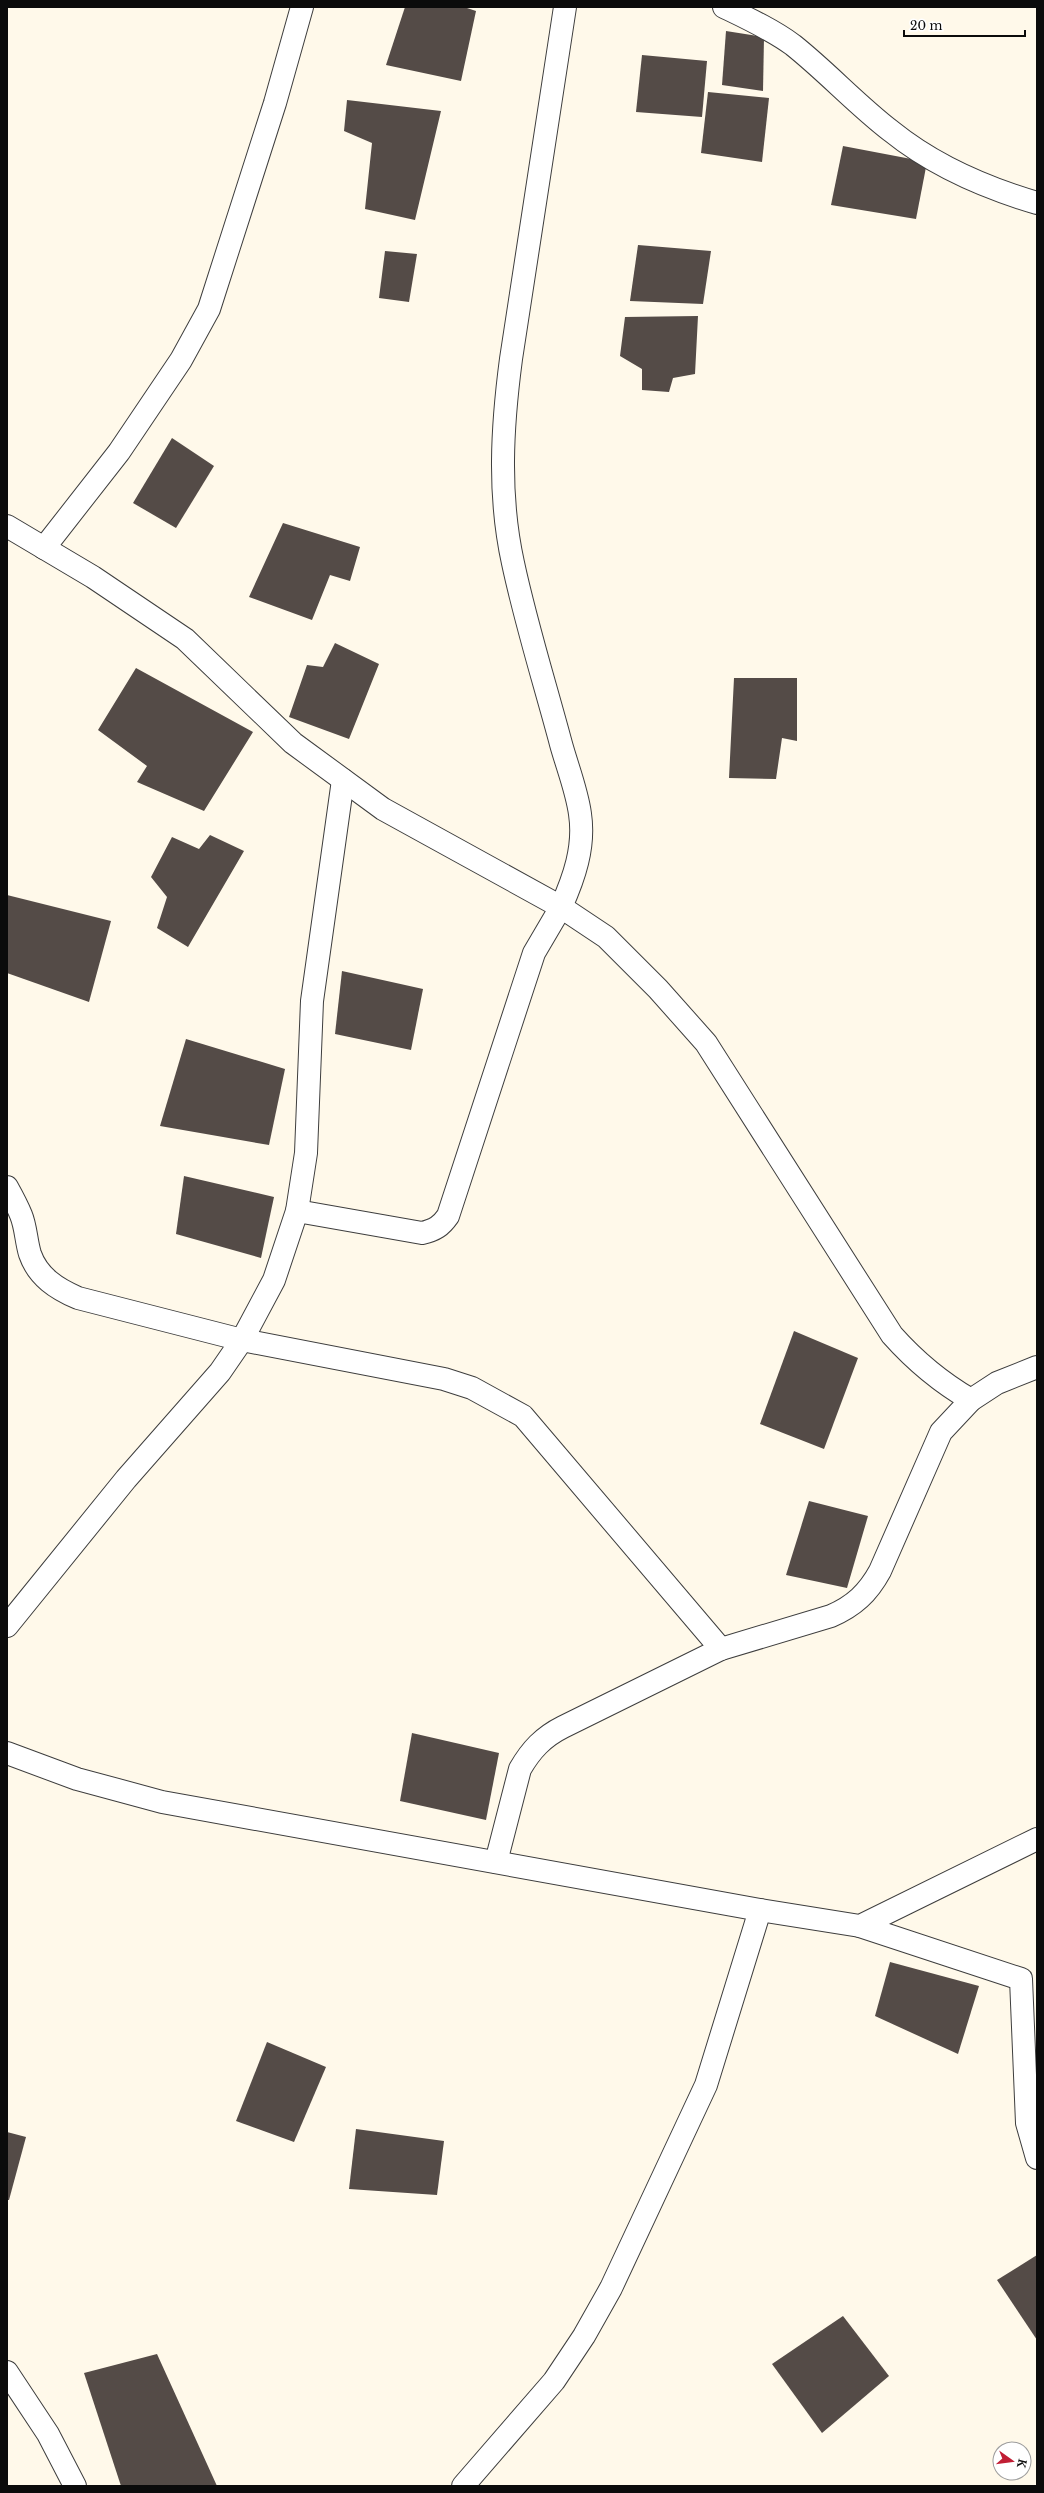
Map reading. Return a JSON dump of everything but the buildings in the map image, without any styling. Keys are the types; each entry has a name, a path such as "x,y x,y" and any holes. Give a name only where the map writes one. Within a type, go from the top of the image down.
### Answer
{"street":[{"path":"44,548 123,446 181,360 209,309 276,103 302,7"},
{"path":"297,1211 422,1233 434,1230 442,1224 448,1216 534,954 561,907 572,884 579,858 580,813 512,562 505,517 502,472 504,415 511,359 565,7"},
{"path":"724,7 792,45 891,132 926,155 995,188 1037,202"},
{"path":"8,532 44,548 93,577 185,639 293,743 383,809 561,907 606,937 658,989 706,1042 892,1335 913,1359 941,1382 971,1400"},
{"path":"7,1626 126,1479 220,1372 242,1340 274,1280 297,1211 306,1153 312,1001 343,780"},
{"path":"7,1187 22,1216 30,1254 37,1268 46,1279 61,1291 78,1298 242,1340 444,1378 472,1388 523,1416 721,1649"},
{"path":"496,1862 520,1769 538,1743 562,1727 721,1649 831,1616 846,1610 858,1601 871,1587 880,1571 941,1432 971,1400 997,1383 1037,1367"},
{"path":"7,1753 76,1779 162,1802 760,1910 860,1926 1021,1979 1026,2123 1037,2158"},
{"path":"860,1926 1037,1839"},
{"path":"463,2486 554,2381 584,2336 611,2288 706,2085 760,1910"},
{"path":"7,2372 48,2434 75,2486"}]}
